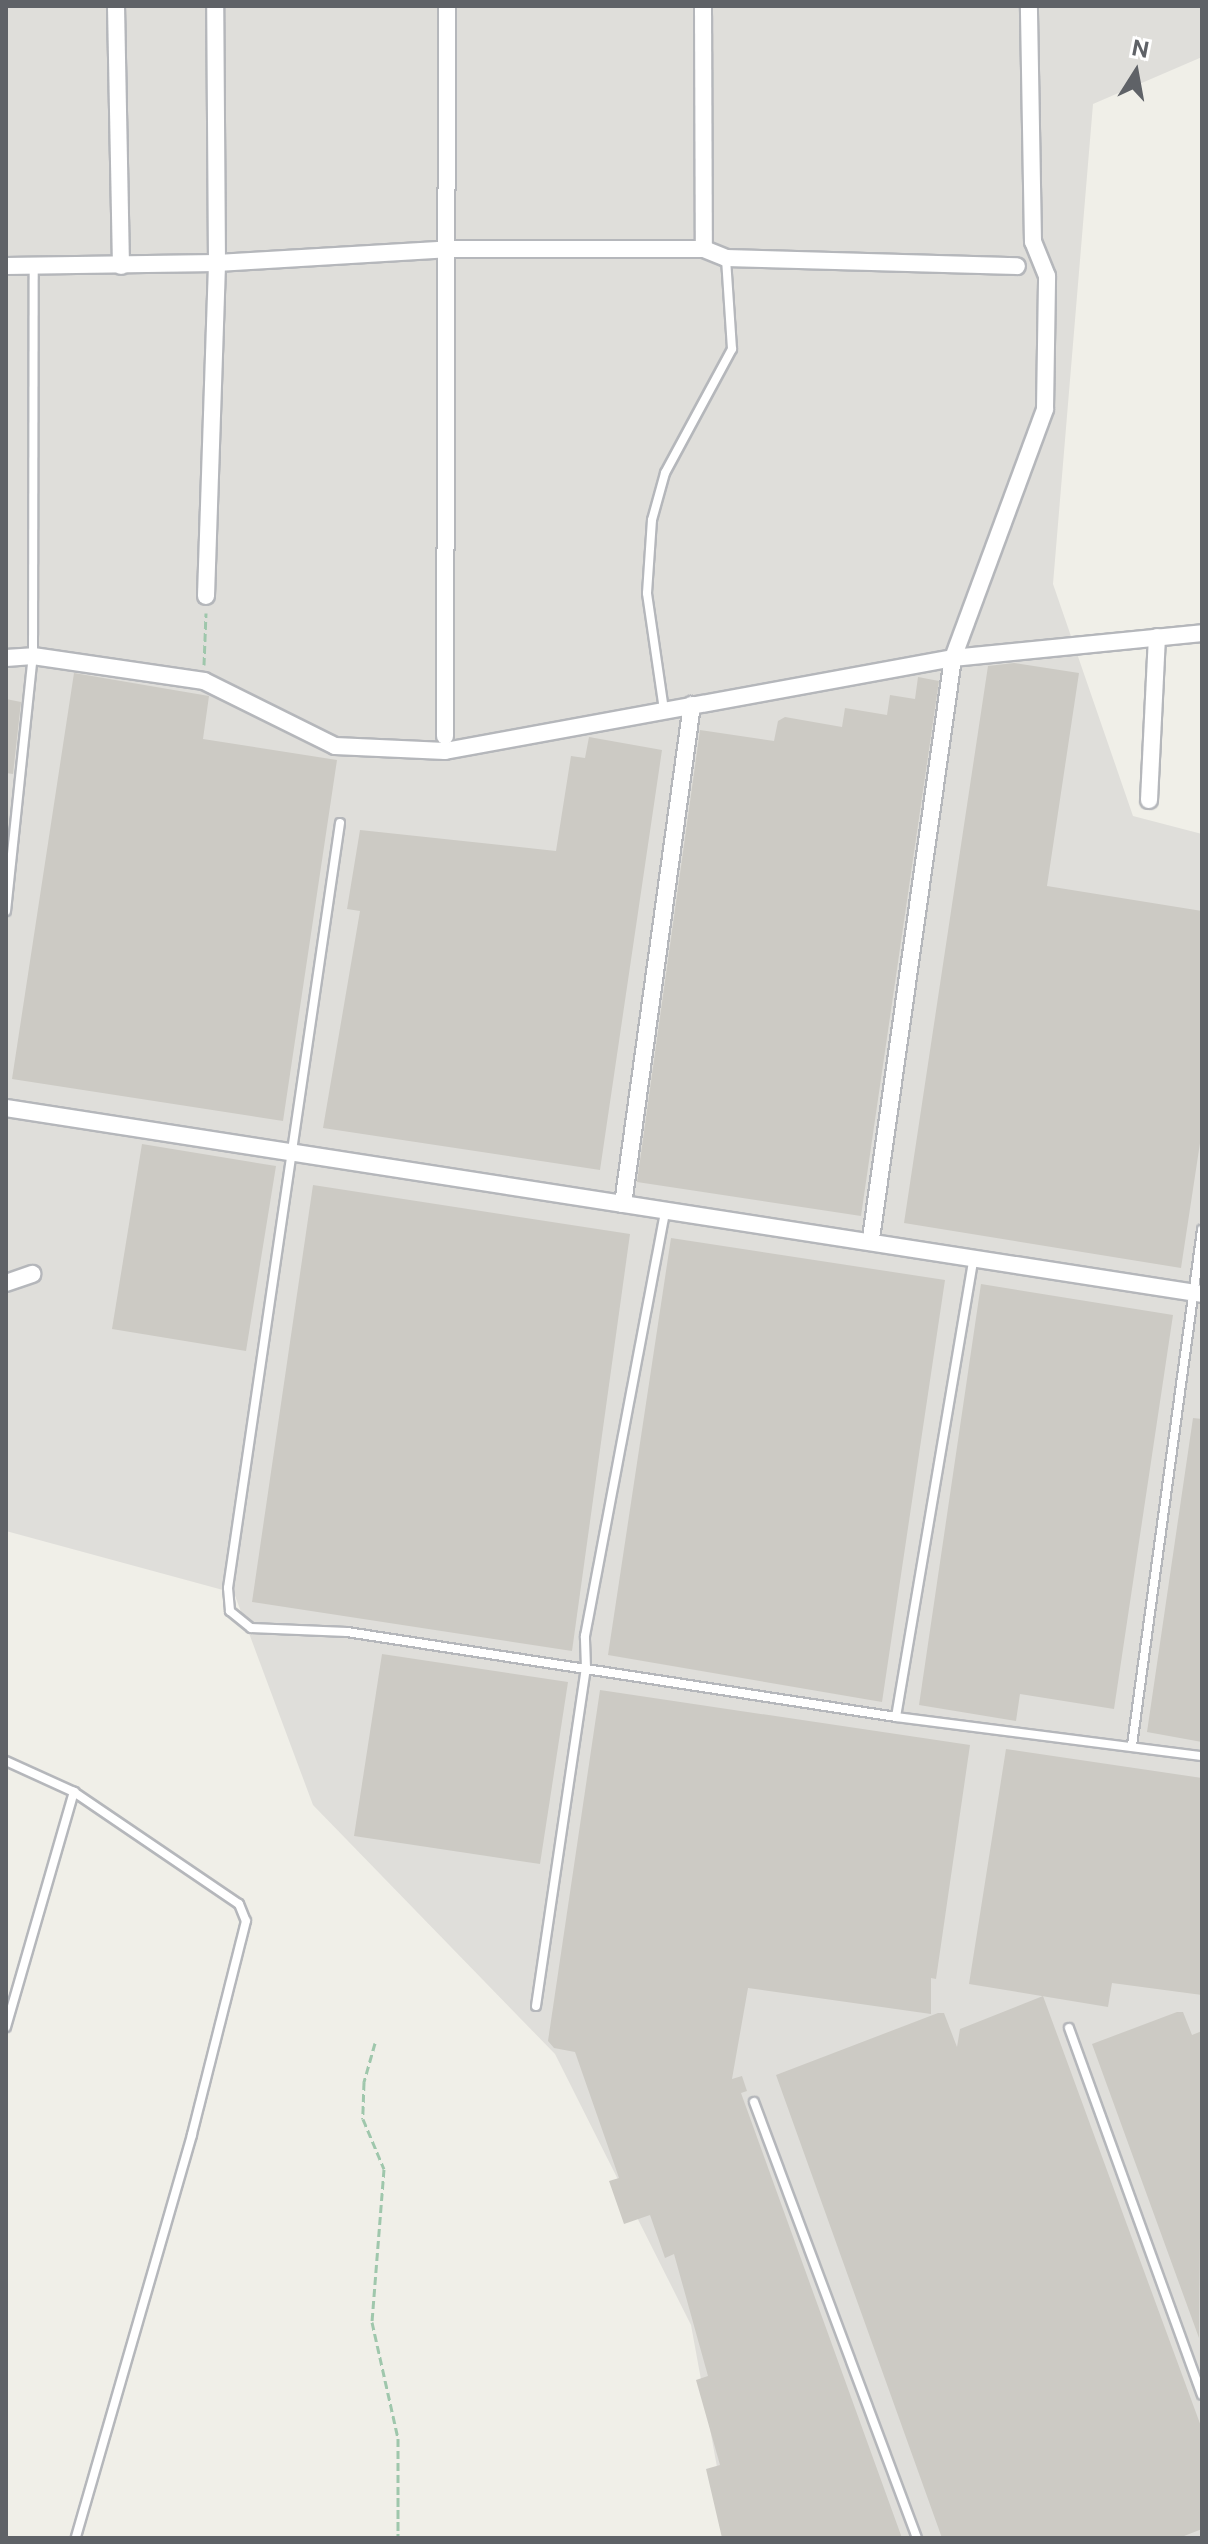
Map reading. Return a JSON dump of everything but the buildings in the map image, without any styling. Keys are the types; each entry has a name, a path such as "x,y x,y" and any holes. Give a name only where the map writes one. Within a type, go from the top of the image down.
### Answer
{"street":[{"path":"116,6 121,266"},
{"path":"206,596 217,263 215,6"},
{"path":"445,736 451,249 447,6"},
{"path":"703,6 704,249"},
{"path":"871,1238 953,658 1045,409 1047,276 1033,242 1029,6"},
{"path":"6,266 217,263 451,249 704,249 726,258 1017,266"},
{"path":"6,658 33,656 204,681 335,746 445,751 953,658 1202,633"},
{"path":"1149,800 1157,637"},
{"path":"623,1204 692,705"},
{"path":"6,1108 623,1204 871,1238 1197,1293"},
{"path":"6,1283 32,1274"}],"lane":[{"path":"664,710 647,593 652,520 665,473 732,349 726,258"},
{"path":"6,911 33,656 34,266"},
{"path":"340,823 228,1588 230,1611 251,1628 347,1632 896,1717 1202,1756"},
{"path":"536,2006 586,1668 585,1636 665,1210"},
{"path":"1132,1745 1197,1293 1202,1230"},
{"path":"896,1717 974,1255"},
{"path":"6,1761 74,1792 239,1904 246,1921 192,2135 76,2538"},
{"path":"6,2027 74,1792"},
{"path":"1069,2028 1202,2395"},
{"path":"754,2102 917,2538"}],"path":[{"path":"204,681 206,596"},
{"path":"375,2043 364,2082 363,2119 384,2169 372,2322 398,2438 398,2538"}],"shaded area":[{"path":"6,6 1202,6 1202,57 1093,104 1053,584 1133,816 1202,834 1202,2538 730,2538 691,2325 555,2054 313,1805 234,1593 6,1531"}]}
